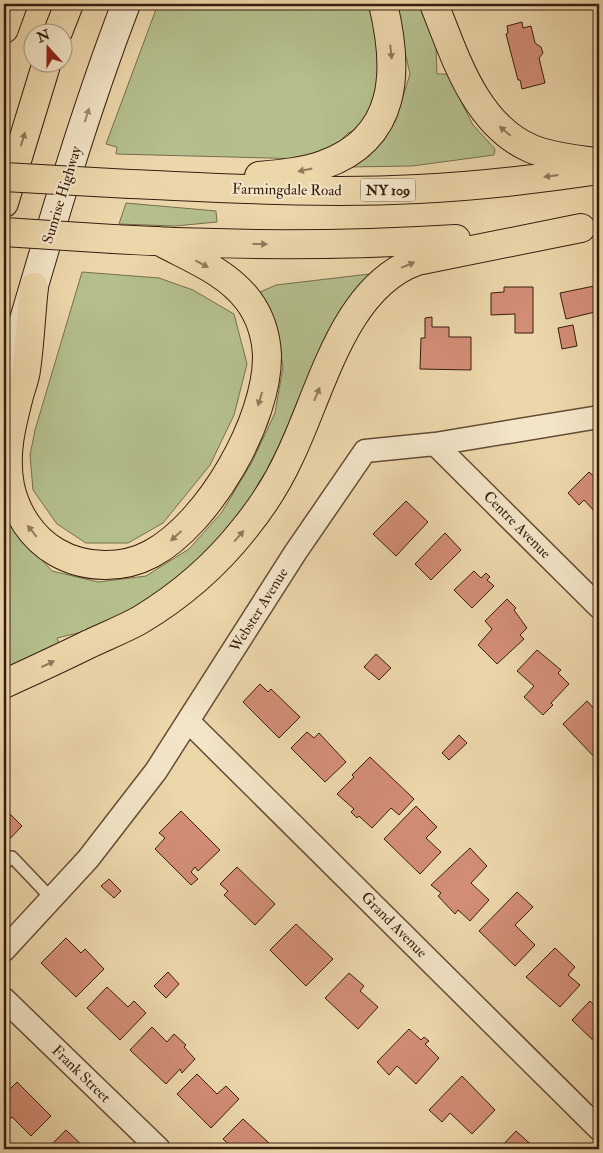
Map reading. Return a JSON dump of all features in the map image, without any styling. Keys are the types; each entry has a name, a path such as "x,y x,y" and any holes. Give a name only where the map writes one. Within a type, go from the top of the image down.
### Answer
{"main road":[{"path":"4,29 13,4"},
{"path":"62,22 69,4"},
{"name":"Sunrise Highway","path":"4,388 94,92 126,4"},
{"path":"176,186 311,168 334,160 357,146 374,129 390,94 392,58 383,4"},
{"path":"434,4 472,92 499,126 519,142 532,149 546,154 599,163"},
{"path":"4,202 44,72"},
{"name":"Farmingdale Road","path":"4,177 289,191 418,189 500,183 599,170"},
{"path":"4,232 159,242 295,244 423,241 590,227"},
{"path":"4,684 140,620 198,578 226,550 246,528 258,511 289,459 336,349 354,314 375,288 389,276 406,265 417,261 590,227"},
{"path":"34,287 26,371 9,432 7,449 8,477 20,514 32,532 46,545 62,556 75,561 101,565 127,563 140,559 170,542 214,494 237,456 252,423 263,391 266,367 266,342 260,320 248,300 236,286 214,270 159,242"}],"street":[{"name":"Webster Avenue","path":"4,950 88,859 156,772 294,553 365,451 435,444 599,417"},
{"name":"Centre Avenue","path":"435,444 599,607"},
{"name":"Grand Avenue","path":"188,722 599,1129"},
{"name":"Frank Street","path":"4,999 159,1149"}],"lane":[{"path":"4,864 12,857 52,899"}],"green space":[{"path":"158,4 368,4 378,40 383,80 365,127 348,133 329,152 307,159 116,154 117,147 106,144"},
{"path":"394,4 418,4 436,45 437,74 447,74 473,125 495,149 494,155 412,166 349,167 369,156 395,122 410,74"},
{"path":"126,203 216,211 217,222 175,226 119,224"},
{"path":"82,272 159,278 193,290 234,314 247,364 234,415 210,465 163,523 128,543 86,543 57,524 33,490 30,455 35,430"},
{"path":"378,273 332,330 266,474 223,538 188,572 150,600 99,628 57,638 60,646 4,671 4,518 8,516 17,533 52,571 98,582 146,576 189,549 222,512 252,462 275,413 283,367 276,324 258,293 276,285"}],"building":[{"path":"522,22 523,28 531,26 535,43 541,47 543,53 539,58 545,83 522,89 506,34 508,33 507,26"},
{"path":"599,285 599,311 566,319 560,293"},
{"path":"504,287 533,287 533,333 515,333 515,314 491,315 491,293 504,292"},
{"path":"432,317 432,327 449,327 449,337 471,337 471,370 420,369 421,338 425,338 425,318"},
{"path":"573,325 577,346 562,349 558,328"},
{"path":"589,472 599,481 599,520 595,516 597,514 584,500 579,505 568,493"},
{"path":"406,501 428,522 396,556 373,534"},
{"path":"445,533 461,550 431,580 415,564"},
{"path":"474,571 481,578 486,573 490,577 487,580 494,586 472,608 454,590"},
{"path":"507,599 516,608 514,610 527,628 520,635 524,639 497,664 478,645 492,629 485,621"},
{"path":"537,650 561,670 558,673 569,684 551,703 553,705 543,715 524,697 534,686 517,671"},
{"path":"376,654 391,668 379,680 364,667"},
{"path":"260,684 268,692 271,689 300,717 279,738 243,702"},
{"path":"587,701 599,714 598,761 563,724"},
{"path":"307,732 314,738 319,733 346,762 325,782 291,748"},
{"path":"459,735 467,743 449,760 442,753"},
{"path":"370,757 414,799 399,815 391,808 372,828 359,816 357,818 351,812 354,809 337,794"},
{"path":"416,806 437,827 426,838 441,852 420,874 384,839"},
{"path":"4,808 22,826 4,845"},
{"path":"181,811 220,850 198,871 195,867 191,872 198,879 191,885 155,849 165,838 159,833"},
{"path":"470,848 487,866 471,883 489,900 470,921 458,910 455,914 438,896 441,893 431,885"},
{"path":"237,867 275,904 255,925 224,895 228,891 220,884"},
{"path":"109,879 121,891 114,898 101,886"},
{"path":"517,892 533,907 515,925 535,945 515,966 479,931"},
{"path":"296,924 333,959 306,986 270,950"},
{"path":"66,938 81,953 85,949 104,969 76,997 41,963"},
{"path":"555,948 575,967 568,975 580,985 560,1007 526,977"},
{"path":"168,972 179,984 166,998 154,986"},
{"path":"349,973 364,986 360,991 378,1007 358,1029 325,998"},
{"path":"107,987 128,1007 134,1001 146,1013 120,1040 87,1008"},
{"path":"590,1001 597,1008 599,1006 599,1046 572,1020"},
{"path":"152,1027 167,1042 174,1034 186,1045 184,1047 195,1059 182,1073 180,1069 166,1084 130,1050"},
{"path":"409,1029 421,1040 424,1037 429,1041 425,1044 439,1058 416,1084 397,1066 389,1075 377,1062"},
{"path":"197,1074 217,1094 226,1086 239,1099 211,1128 177,1094"},
{"path":"462,1076 495,1110 472,1134 450,1113 442,1122 429,1110"},
{"path":"17,1082 51,1116 31,1136 12,1117 4,1124 4,1095"},
{"path":"243,1119 269,1143 265,1149 234,1149 223,1139"},
{"path":"66,1130 86,1149 47,1149"},
{"path":"516,1131 536,1149 499,1149"}]}
